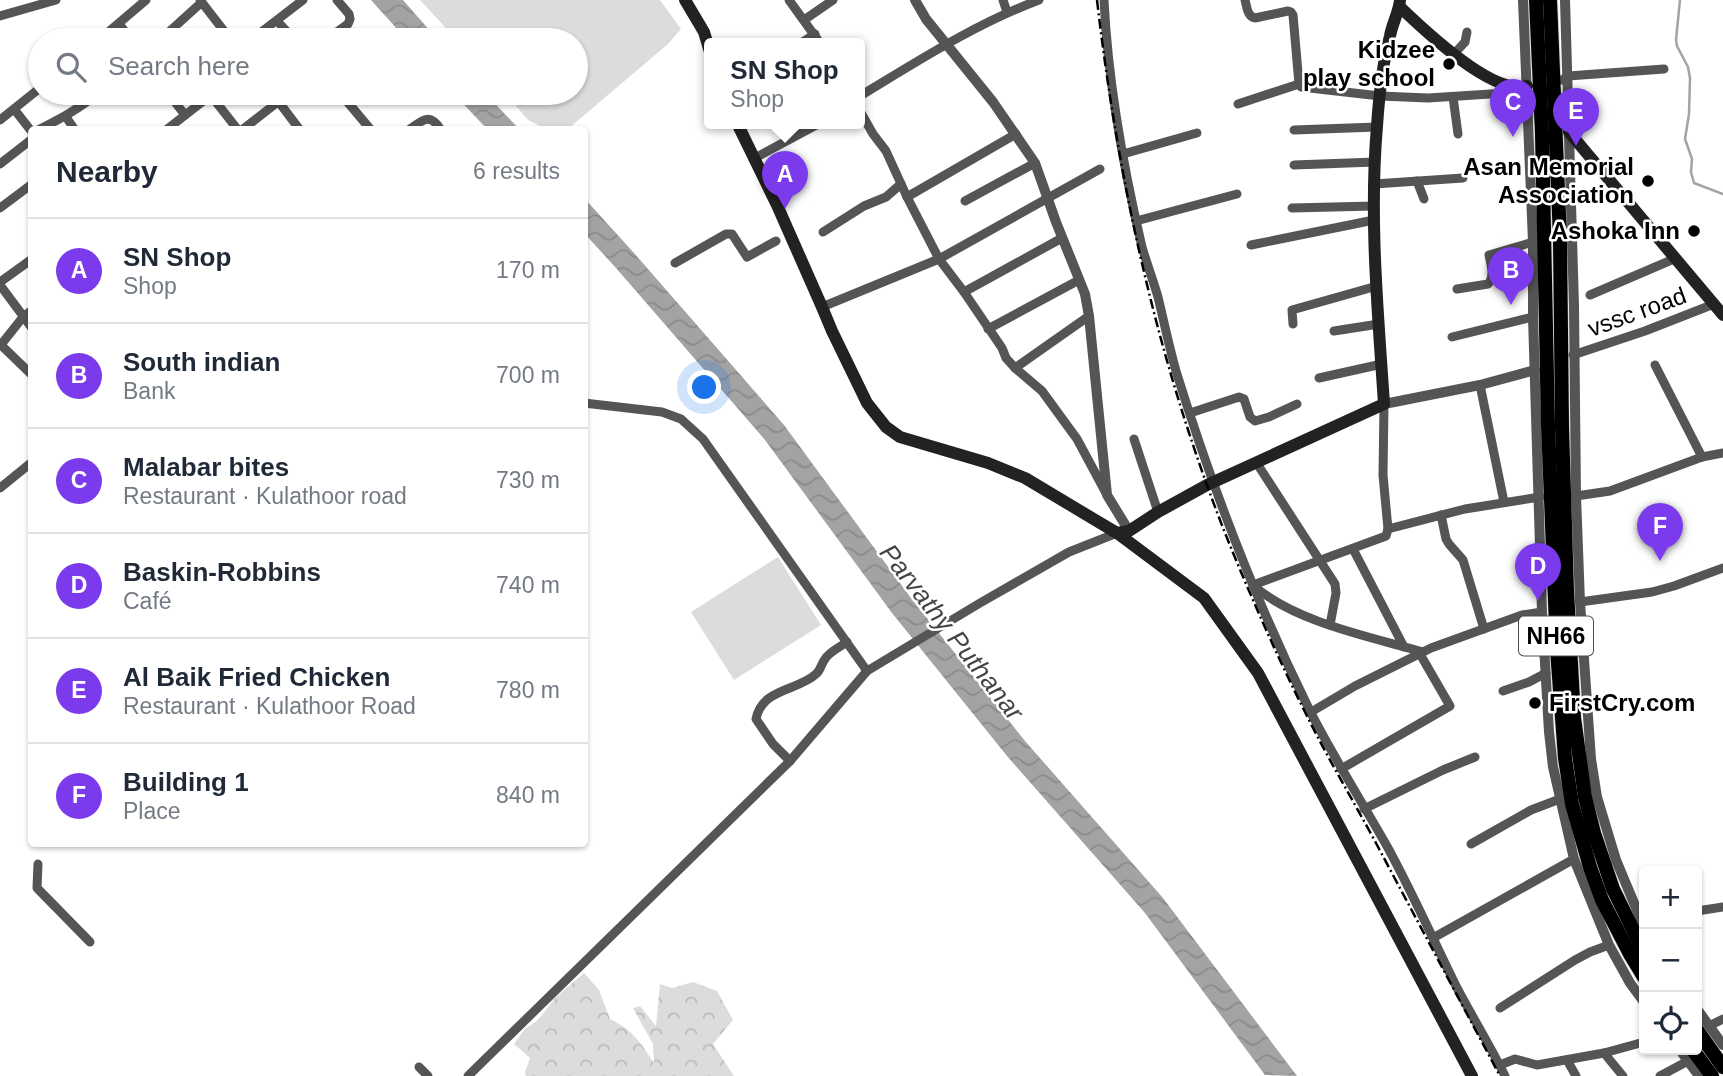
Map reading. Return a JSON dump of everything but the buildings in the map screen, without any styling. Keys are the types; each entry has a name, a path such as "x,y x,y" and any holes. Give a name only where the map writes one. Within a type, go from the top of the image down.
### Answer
{"highway":[{"name":"NH66","path":"1536,0 1535,86 1548,133 1560,251 1562,427 1574,718 1585,797 1594,833 1613,889 1639,942"},
{"name":"NH66","path":"1535,86 1550,0"},
{"name":"NH66","path":"1548,133 1548,425 1557,650 1565,758 1572,804 1590,867 1602,900 1639,969"},
{"path":"1703,1028 1723,1067"},
{"path":"1691,1055 1712,1076"}],"main road":[{"path":"685,0 706,38"},
{"path":"1123,532 1213,482 1384,404 1374,184 1380,96 1389,38 1400,3 1453,55 1494,80 1535,86"},
{"path":"740,129 867,403 886,427 900,437 988,463 1025,478 1123,532 1204,598 1258,673 1472,1076"},
{"path":"1548,133 1676,258 1723,315"}],"street":[{"path":"0,16 56,0"},
{"path":"114,28 146,0"},
{"path":"267,28 303,0"},
{"path":"337,0 350,19 342,28"},
{"path":"789,0 817,38"},
{"path":"804,20 832,0"},
{"path":"915,0 926,19 993,102 1035,163 1084,294 1089,316 1107,495"},
{"path":"1003,0 1007,12"},
{"path":"865,93 946,44 1007,12 1039,0"},
{"path":"1104,0 1123,154 1136,221 1175,369 1213,482 1253,585 1311,712 1388,849 1505,1076"},
{"path":"1245,0 1249,14 1255,18 1292,12 1299,84 1303,88 1380,96 1453,97 1506,93 1568,76 1664,69"},
{"path":"1523,0 1535,86 1548,133 1574,306 1576,496 1591,759 1597,797 1616,860 1639,915"},
{"path":"1564,0 1568,76 1548,133 1533,242 1542,612 1549,732 1560,799 1574,859 1609,945 1639,995"},
{"path":"175,28 201,1 222,28"},
{"path":"277,21 284,28"},
{"path":"119,24 122,28"},
{"path":"1453,55 1465,42 1467,32"},
{"path":"1238,104 1299,84"},
{"path":"1453,97 1458,134"},
{"path":"0,120 28,98"},
{"path":"47,126 84,105"},
{"path":"177,105 185,115"},
{"path":"171,126 197,105"},
{"path":"219,105 237,126"},
{"path":"246,126 275,105"},
{"path":"281,105 297,126"},
{"path":"350,105 368,126"},
{"path":"14,109 28,127"},
{"path":"66,117 72,126"},
{"path":"414,126 426,119 434,121 438,126"},
{"path":"468,1076 790,761 867,671 1069,552 1123,532 1077,439 1042,391 1006,358 1002,348 939,259 886,151 865,120"},
{"path":"1294,130 1377,127"},
{"path":"753,159 809,129"},
{"path":"1123,154 1197,133"},
{"path":"907,197 1016,134"},
{"path":"0,164 28,142"},
{"path":"1294,165 1375,162"},
{"path":"964,201 1035,163"},
{"path":"822,307 939,259 1100,169"},
{"path":"1374,184 1463,178"},
{"path":"1417,181 1424,199"},
{"path":"823,232 864,206 886,197 901,184"},
{"path":"0,208 28,187"},
{"path":"1136,221 1237,194"},
{"path":"1292,208 1374,206"},
{"path":"1251,245 1374,220"},
{"path":"675,263 726,233 732,234 747,257 776,242"},
{"path":"964,292 1062,238"},
{"path":"1457,289 1488,284 1491,281 1489,255 1533,242"},
{"path":"1590,295 1676,258"},
{"path":"28,262 0,283 28,323"},
{"path":"988,329 1079,280"},
{"path":"1293,324 1292,310 1377,286"},
{"name":"vssc road","path":"1573,355 1646,331 1714,304"},
{"path":"28,313 0,346 28,371"},
{"path":"1015,368 1089,316"},
{"path":"1452,337 1533,317"},
{"path":"1334,331 1379,324"},
{"path":"1319,379 1382,364"},
{"path":"1655,365 1702,457"},
{"path":"1253,585 1385,536 1388,529 1383,475 1384,404 1535,370"},
{"path":"1479,384 1504,502"},
{"path":"1190,413 1239,397 1244,400 1255,421 1297,404"},
{"path":"588,403 662,412 681,419 696,432 867,671"},
{"path":"1133,439 1158,512"},
{"path":"1576,496 1610,491 1702,457 1723,454"},
{"path":"1256,462 1336,588 1330,625"},
{"path":"0,488 28,465"},
{"path":"1388,529 1441,515 1540,497"},
{"path":"1441,515 1449,544 1463,560 1484,629"},
{"path":"1353,549 1404,647"},
{"path":"1580,602 1663,589 1723,568"},
{"path":"1253,585 1262,593 1308,618 1421,653 1450,706 1341,769"},
{"path":"1311,712 1355,686 1421,653 1522,615 1542,612"},
{"path":"790,761 773,744 756,719 758,709 770,698 805,682 819,672 825,657 846,642"},
{"path":"1503,691 1546,673"},
{"path":"1364,809 1443,769 1475,757"},
{"path":"1471,844 1531,810 1560,799"},
{"path":"1433,938 1574,859"},
{"path":"38,864 37,888 90,942"},
{"path":"1702,910 1723,907"},
{"path":"1500,1008 1575,960 1609,945"},
{"path":"1723,1019 1703,1028 1723,1045"},
{"path":"1500,1065 1515,1059 1533,1065 1604,1053 1639,1043"},
{"path":"1604,1053 1623,1076"},
{"path":"1660,1076 1691,1055 1699,1076"},
{"path":"1567,1059 1576,1076"},
{"path":"419,1067 428,1076"}],"green space":[{"path":"420,0 660,0 681,29 668,44 571,126 540,126 528,120 515,105 588,105 588,28 446,28"},
{"path":"778,557 821,625 734,680 691,612"},
{"path":"584,973 599,990 610,1019 636,1038 654,1063 653,1044 633,1008 640,1006 656,1026 660,984 672,988 693,982 717,991 733,1020 713,1044 734,1076 526,1076 530,1058 514,1044 556,997"}],"water":[{"path":"371,0 403,0 428,28 396,28"},
{"path":"464,105 496,105 516,126 484,126"},
{"path":"588,202 784,425 911,598 1025,741 1163,898 1297,1076 1265,1075 1145,913 1007,756 892,613 765,440 588,237"}],"waterway":[{"path":"1680,0 1676,40 1690,78 1685,139 1692,159 1691,172 1694,183 1723,194"}],"railway":[{"path":"1097,0 1119,148 1150,295 1191,439 1216,509 1258,613 1305,712 1500,1076"}],"place":[{"name":"Kidzee play school","path":"1449,64"},
{"name":"Malabar bites","path":"1513,137"},
{"name":"Al Baik Fried Chicken","path":"1576,146"},
{"name":"Asan Memorial Association","path":"1648,181"},
{"name":"SN Shop","path":"785,209"},
{"name":"Ashoka Inn","path":"1694,231"},
{"name":"South indian","path":"1511,305"},
{"name":"Building 1","path":"1660,561"},
{"name":"Baskin-Robbins","path":"1538,601"},
{"name":"FirstCry.com","path":"1535,703"}],"water label":[{"name":"Parvathy Puthanar","path":"952,632"}]}
